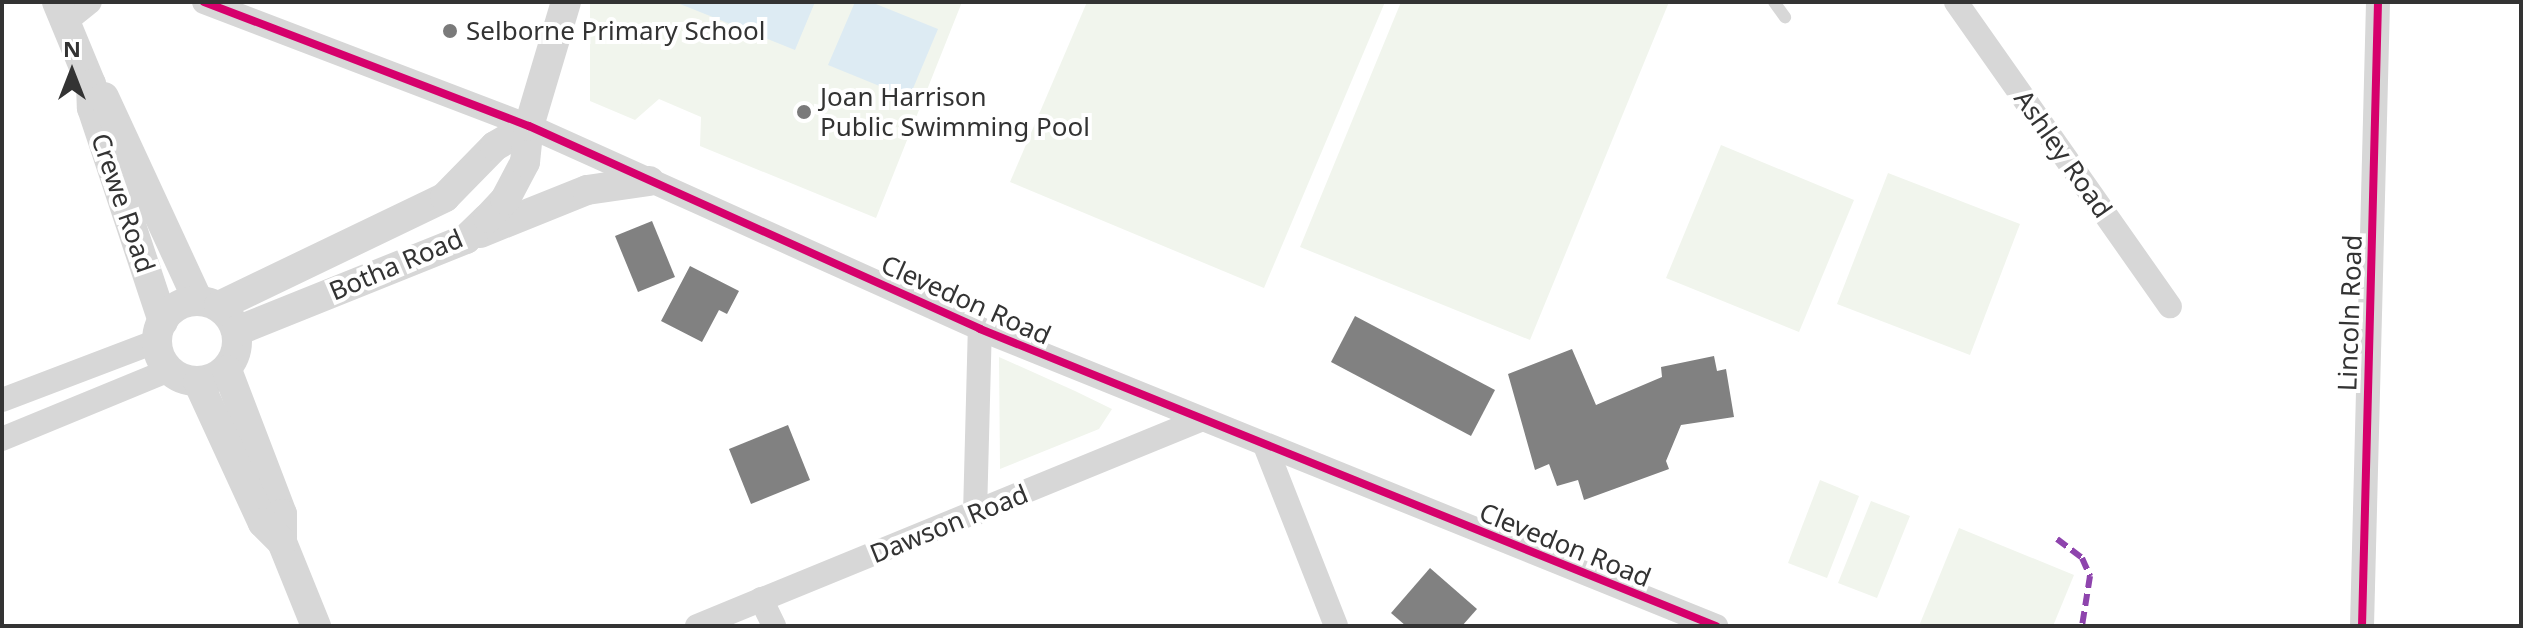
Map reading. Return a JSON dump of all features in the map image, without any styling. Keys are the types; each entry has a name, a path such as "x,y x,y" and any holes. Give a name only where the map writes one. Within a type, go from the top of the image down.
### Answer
{"street":[{"path":"61,12 90,2"},
{"name":"Clevedon Road","path":"204,2 529,126 980,329 1266,448 1716,626"},
{"path":"529,126 566,2"},
{"name":"Ashley Road","path":"1956,2 2170,306"},
{"name":"Lincoln Road","path":"2362,626 2378,2"},
{"name":"Crewe Road","path":"61,12 91,84 92,108 160,331"},
{"name":"Crewe Road","path":"91,84 106,98 208,303"},
{"name":"Botha Road","path":"208,303 445,197 495,146 529,126"},
{"name":"Botha Road","path":"237,331 466,239 505,200 525,162 529,126"},
{"path":"466,239 587,190 649,181"},
{"path":"2,400 160,331 177,306 208,303 237,331 233,362 227,370 198,382"},
{"path":"975,514 980,329"},
{"path":"160,331 169,370"},
{"path":"2,439 169,370 198,382 263,523 282,542"},
{"path":"227,370 282,514 282,542 316,626"},
{"name":"Dawson Road","path":"697,626 1200,420"},
{"path":"1266,448 1336,626"},
{"path":"761,599 774,626"}],"lane":[{"path":"1774,2 1785,17"}],"shaded area":[{"name":"Joan Harrison Public Swimming Pool","path":"590,2 962,2 876,218 700,146 701,117 659,99 635,120 590,101"},
{"path":"675,2 815,2 795,50"},
{"path":"855,2 871,2 938,29 909,98 828,65"},
{"path":"1087,2 1385,2 1264,288 1010,182"},
{"path":"1401,2 1669,2 1530,340 1300,247"},
{"path":"1721,145 1854,200 1799,332 1666,278"},
{"path":"1888,173 2020,224 1970,355 1837,304"},
{"path":"999,357 1112,409 1099,429 1000,469"},
{"path":"1820,480 1859,496 1827,578 1788,563"},
{"path":"1871,501 1910,516 1877,598 1838,583"},
{"path":"1959,528 2074,575 2053,626 1919,626"}],"building":[{"path":"652,221 675,277 638,292 615,236"},
{"path":"690,266 739,291 727,314 719,310 702,342 661,321"},
{"path":"1355,316 1495,390 1471,436 1331,362"},
{"path":"1572,349 1596,405 1662,377 1661,367 1714,356 1717,371 1726,369 1734,417 1681,425 1666,461 1669,469 1584,500 1578,480 1557,486 1549,464 1535,470 1508,374"},
{"path":"788,425 810,480 751,504 729,449"},
{"path":"1430,568 1477,609 1462,626 1406,626 1391,613"}],"marked path":[{"path":"2057,539 2082,558 2090,576 2082,626"}],"cycle path":[{"path":"204,2 529,126 980,329 1716,626"},
{"path":"2362,626 2378,2"}],"place":[{"name":"Selborne Primary School","path":"450,31"},
{"name":"Joan Harrison Public Swimming Pool","path":"804,112"}]}
